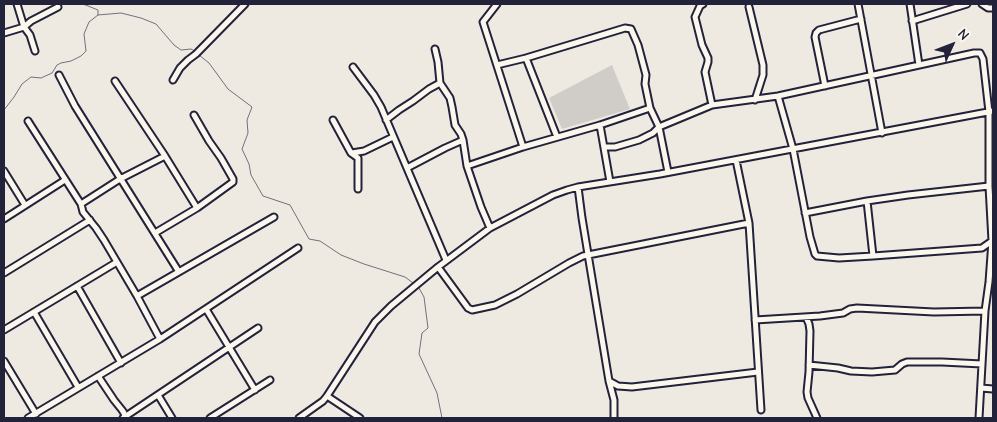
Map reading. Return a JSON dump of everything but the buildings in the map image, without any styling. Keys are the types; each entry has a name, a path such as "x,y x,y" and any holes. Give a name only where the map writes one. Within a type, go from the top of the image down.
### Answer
{"street":[{"path":"17,4 24,28 30,35 35,51"},
{"path":"497,4 483,22 523,147"},
{"path":"703,4 700,6 696,17 702,45 708,58 705,72 712,105"},
{"path":"858,4 882,132"},
{"path":"910,4 919,65"},
{"path":"912,21 967,4"},
{"path":"982,4 988,8 993,8"},
{"path":"173,80 180,68 196,54 241,5"},
{"path":"4,33 24,28 30,21 58,7"},
{"path":"749,7 764,64 763,75 755,100"},
{"path":"825,86 816,33 820,30 861,19"},
{"path":"497,65 625,28 631,28 646,75 645,84 650,108 659,127 668,172"},
{"path":"435,49 440,83 450,98 455,125 463,140 467,166 490,228"},
{"path":"604,147 639,140 654,133 659,127 712,105 778,96 974,53 980,54 983,58 991,112 991,178 989,186 992,228 991,282 985,310 980,418"},
{"path":"526,58 557,137"},
{"path":"353,67 378,100 446,260"},
{"path":"59,76 74,106 179,272"},
{"path":"115,81 197,208"},
{"path":"386,120 440,83"},
{"path":"778,96 793,149 805,213 816,256 839,258 982,248 992,241"},
{"path":"467,166 650,108"},
{"path":"299,418 323,401 375,322 383,314 446,260 490,228 553,195 578,187 736,160 991,112"},
{"path":"155,233 197,208 232,183 233,180 194,115"},
{"path":"333,120 351,153 358,158 358,189"},
{"path":"28,121 81,204 83,212 96,228 117,262 160,339"},
{"path":"600,125 610,182"},
{"path":"351,153 364,151 393,137"},
{"path":"407,168 463,140"},
{"path":"81,204 120,179 165,156"},
{"path":"736,160 748,223 761,410"},
{"path":"4,171 25,205"},
{"path":"4,219 65,180"},
{"path":"805,213 867,201 989,186"},
{"path":"578,187 609,381 614,400 614,418"},
{"path":"867,201 873,256"},
{"path":"137,296 274,216"},
{"path":"4,274 90,220"},
{"path":"438,267 468,308 472,310 495,305 568,263 588,256 748,223"},
{"path":"28,418 160,339 298,248"},
{"path":"982,248 990,261"},
{"path":"4,330 117,262"},
{"path":"77,286 121,363"},
{"path":"755,320 843,313 857,308 934,312 985,310"},
{"path":"206,309 255,390"},
{"path":"34,312 78,388"},
{"path":"806,317 810,331 807,392 817,418"},
{"path":"98,376 124,413 124,418 258,328"},
{"path":"4,361 36,414"},
{"path":"809,365 838,368 852,372 872,372 895,370 907,362 982,364"},
{"path":"609,381 618,386 632,387 758,372"},
{"path":"210,418 270,380"},
{"path":"612,392 618,386"},
{"path":"981,388 993,389"},
{"path":"158,395 172,418"},
{"path":"327,396 360,418"}],"shaded area":[{"path":"612,65 630,109 562,129 549,98"}],"waterway":[{"path":"4,110 22,84 31,77 41,78 52,73 57,65 71,61 86,51 84,34 89,22 98,15 98,10 83,4"},
{"path":"98,15 121,13 141,18 156,24 174,45 181,50 191,49 196,52"},
{"path":"199,55 209,63 228,89 252,107 247,120 248,133 242,149 249,164 251,175 263,196 290,205 309,239 320,241 341,255 405,277 413,283"},
{"path":"419,288 424,297 428,328 422,333 419,354 437,393 442,418"}]}
